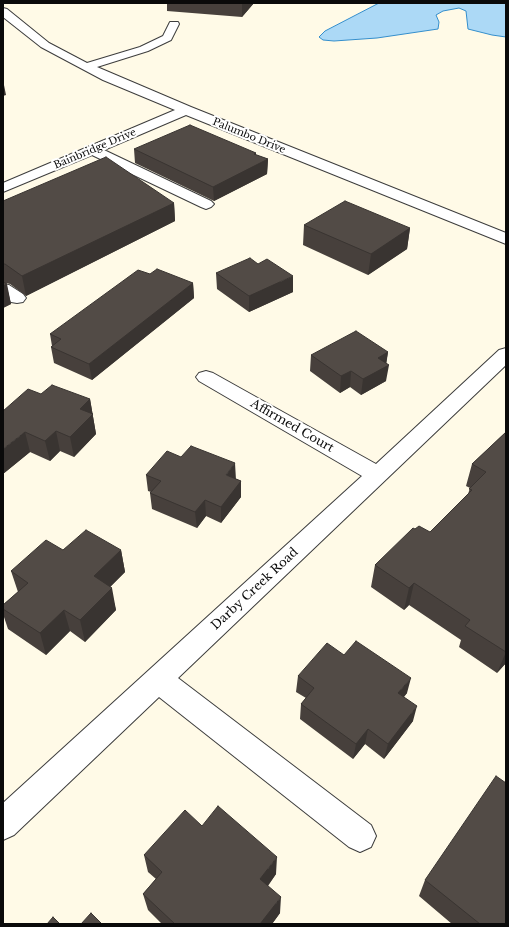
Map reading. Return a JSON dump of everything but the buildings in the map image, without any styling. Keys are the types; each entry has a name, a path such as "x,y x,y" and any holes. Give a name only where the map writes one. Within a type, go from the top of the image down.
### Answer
{"street":[{"name":"Palumbo Drive","path":"3,12 45,45 86,67 186,110 506,239"},
{"path":"3,26 16,23"},
{"path":"86,67 144,49 167,38 174,24"},
{"name":"Bainbridge Drive","path":"3,188 186,110"},
{"path":"93,150 206,204"},
{"name":"Darby Creek Road","path":"7,813 158,679 506,354"},
{"name":"Affirmed Court","path":"206,377 378,475"},
{"path":"158,679 360,836"}],"water":[{"path":"379,3 506,3 506,37 468,29 466,11 459,8 443,11 436,15 439,22 438,29 377,38 334,41 323,40 319,37 325,31"}]}
